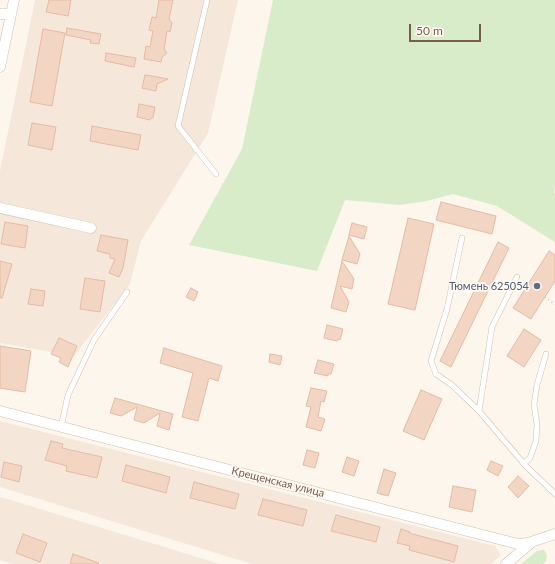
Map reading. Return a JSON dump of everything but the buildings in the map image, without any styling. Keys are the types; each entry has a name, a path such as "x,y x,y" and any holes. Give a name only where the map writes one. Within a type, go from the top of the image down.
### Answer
{"street":[{"path":"0,67 14,0"},
{"path":"0,14 11,14"},
{"path":"0,208 91,228"},
{"name":"Крещенская улица","path":"0,411 518,544 533,542 555,534"},
{"path":"506,564 533,542"}],"lane":[{"path":"206,0 178,126 216,174"},
{"path":"462,238 448,309 431,361 436,374 452,385 479,411 524,463 555,494"},
{"path":"479,411 492,327 517,277"},
{"path":"61,427 68,395 94,340 127,292"},
{"path":"524,463 530,458 536,441 537,424 534,405 537,384 546,354"}],"path":[{"path":"545,297 555,304"}],"shaded area":[{"path":"35,0 238,0 208,133 141,241 130,284 74,356 0,343 0,171"},
{"path":"0,421 495,546 501,555 491,564 252,564 0,487"},
{"path":"0,497 220,564 13,564 0,560"}],"green space":[{"path":"273,0 555,0 555,242 497,206 453,194 427,201 400,205 345,200 317,271 189,245 242,149"},
{"path":"544,550 547,555 546,561 543,564 521,564 537,551"}],"place":[{"name":"Тюмень 625054","path":"537,286"}]}
